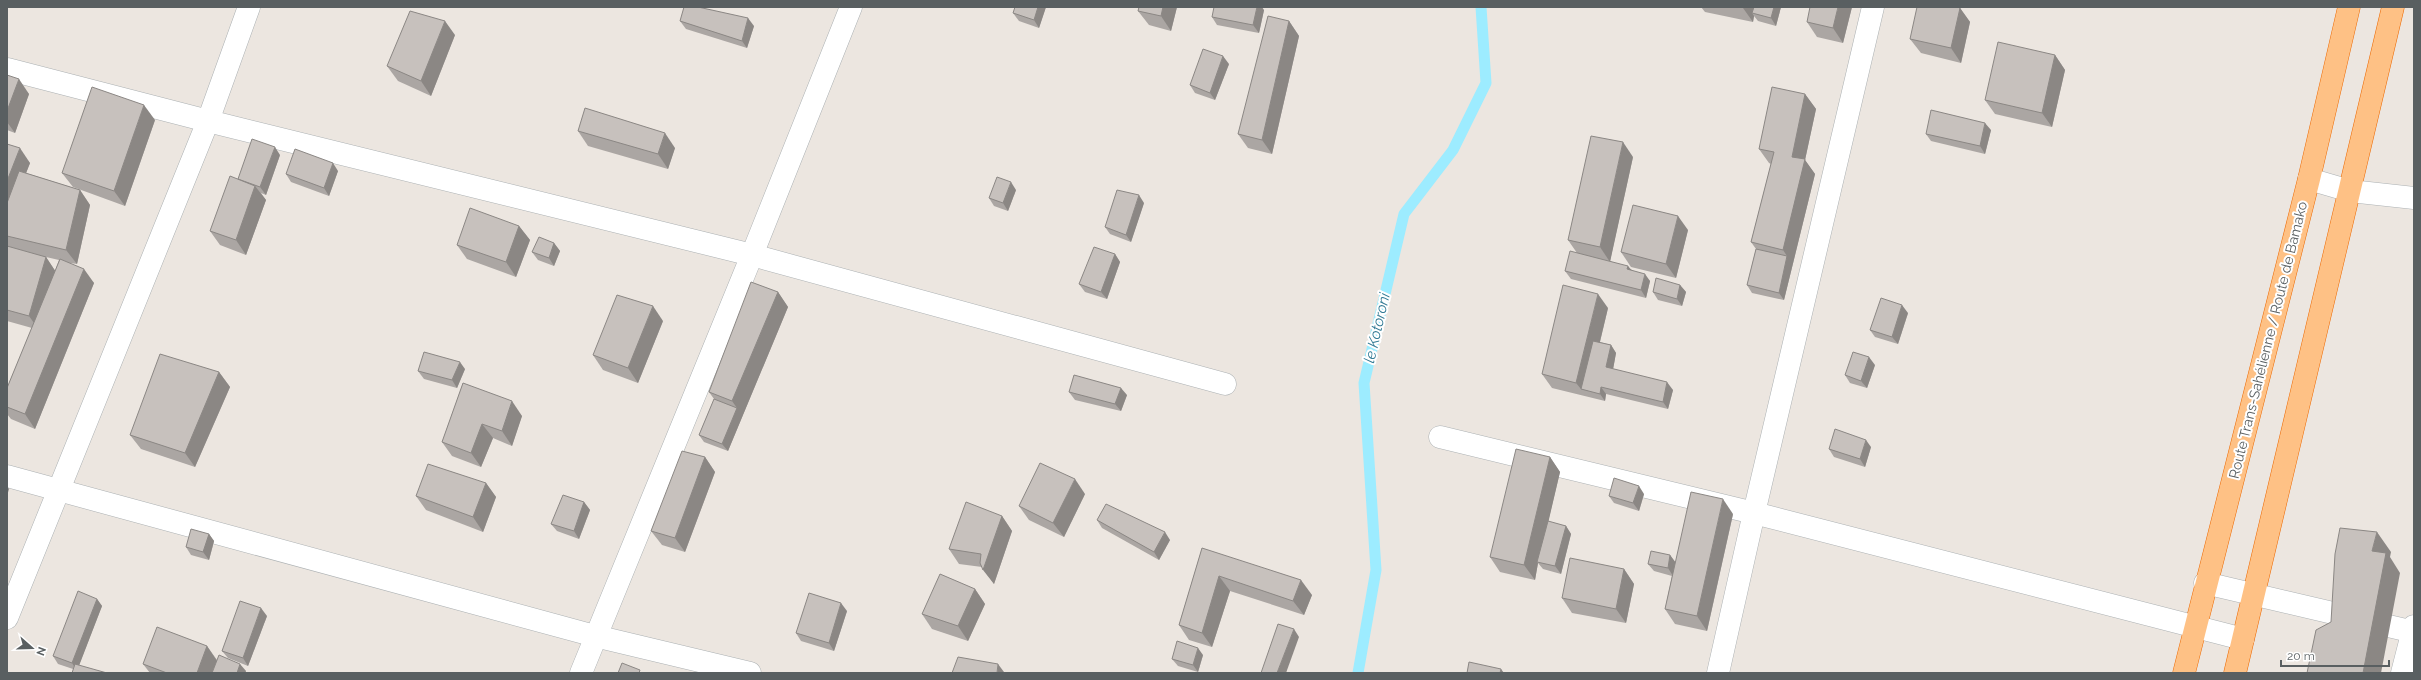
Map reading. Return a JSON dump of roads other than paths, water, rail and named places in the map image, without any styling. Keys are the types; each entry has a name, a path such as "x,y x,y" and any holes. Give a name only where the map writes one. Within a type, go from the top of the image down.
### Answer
{"highway":[{"name":"Route Trans-Sahélienne / Route de Bamako","path":"2184,673 2205,583 2309,179 2349,7"},
{"path":"2235,673 2393,7"}],"street":[{"path":"7,618 208,121 249,7"},
{"path":"580,673 752,255 851,7"},
{"path":"1718,673 1754,513 1873,7"},
{"path":"7,69 208,121 752,255 1225,384"},
{"path":"2309,179 2350,191 2414,198"},
{"path":"1440,437 1754,513 2243,639"},
{"path":"7,476 596,636 750,673"},
{"path":"2205,583 2254,596 2414,630 2402,673"}],"waterway":[{"name":"le Kotoroni","path":"1358,673 1376,570 1364,383 1404,214 1453,150 1486,83 1481,7"}]}
